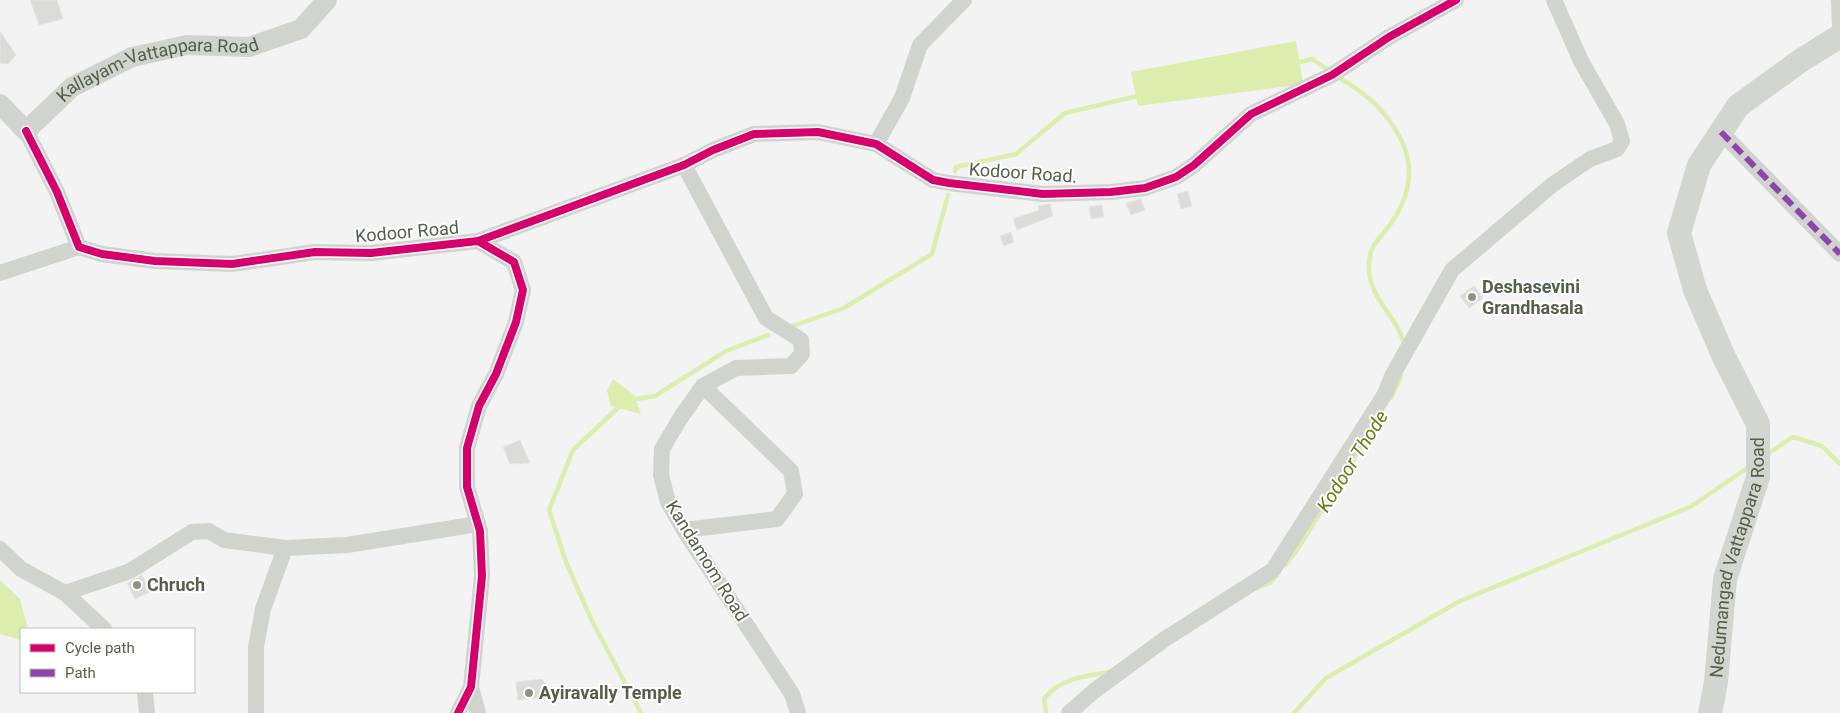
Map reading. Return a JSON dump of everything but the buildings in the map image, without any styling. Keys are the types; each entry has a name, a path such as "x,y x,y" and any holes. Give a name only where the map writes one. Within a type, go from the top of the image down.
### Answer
{"main road":[{"name":"Nedumangad Vattappara Road","path":"1710,713 1716,682 1725,579 1758,477 1758,424 1724,357 1695,290 1679,233 1699,165 1738,106 1800,60 1840,36"}],"street":[{"name":"Kallayam-Vattappara Road","path":"26,131 72,87 132,57 187,46 249,47 301,29 327,0"},
{"path":"876,144 902,98 920,45 964,0"},
{"name":"Kodoor Road.","path":"478,240 684,164 754,134 818,132 876,144 933,180 1043,194 1111,192 1145,188 1176,177 1200,161 1251,114 1334,74 1390,37 1456,0"},
{"path":"1069,713 1094,691 1165,640 1273,570 1385,394 1405,353 1452,270 1552,185 1590,159 1617,149 1622,141 1617,124 1581,61 1554,0"},
{"path":"1839,0 1840,26"},
{"path":"0,104 26,131 57,192 80,247 0,273"},
{"path":"1720,132 1840,254"},
{"name":"Kandamom Road","path":"684,164 766,318 801,340 802,354 791,366 736,368 703,386 662,449 661,475 668,502 684,530 792,694 798,713"},
{"name":"Kodoor Road","path":"80,247 102,254 155,261 232,264 315,252 371,254 478,240 514,262 523,290 516,322 496,374 479,406 467,448 467,487 478,524 482,576 471,687 458,713"},
{"path":"684,530 777,519 795,494 791,471 703,386"},
{"path":"65,593 130,571 192,532 209,531 224,540 285,548 347,546 478,524"},
{"path":"256,713 256,647 263,609 285,548"},
{"path":"0,549 21,569 65,593 103,628"},
{"path":"471,687 478,713"},
{"path":"145,693 147,713"}],"shaded area":[{"path":"1296,41 1303,84 1138,106 1131,72"},
{"path":"613,379 634,395 641,414 611,406 607,391"},
{"path":"0,580 20,599 28,628 20,628 20,640 0,634"}],"waterway":[{"path":"1296,63 1312,59 1331,72"},
{"name":"Kodoor Thode","path":"1337,76 1368,98 1389,120 1398,133 1408,161 1407,191 1392,222 1373,247 1369,260 1374,291 1397,327 1404,346"},
{"path":"955,171 956,167 1016,154 1065,113 1142,95"},
{"path":"793,326 844,308 932,254 948,195"},
{"path":"630,400 655,396 726,351 768,335"},
{"name":"Kodoor Thode","path":"1391,398 1401,376"},
{"path":"621,405 573,450 549,510 566,562 592,621 641,713"},
{"name":"Kodoor Thode","path":"1285,565 1297,550 1377,422"},
{"path":"1769,453 1793,437 1822,446 1840,464"},
{"path":"1294,713 1326,678 1460,601 1690,507 1746,469"},
{"name":"Kodoor Thode","path":"1257,588 1270,583 1277,575"},
{"name":"Kodoor Thode","path":"1046,713 1044,699 1057,687 1074,679 1110,672"}],"marked path":[{"path":"1721,132 1840,254"}],"cycle path":[{"path":"478,241 684,165 713,150 754,134 818,132 876,144 933,180 949,183 1043,194 1111,192 1145,188 1176,177 1194,165 1251,114 1332,75 1389,37 1456,0"},
{"path":"26,131 57,192 79,247 102,254 155,261 232,264 315,252 371,253 478,241 514,262 523,290 516,322 496,374 479,406 467,448 467,487 480,531 482,576 471,687 458,713"}],"place":[{"name":"Deshasevini Grandhasala","path":"1472,297"},
{"name":"Chruch","path":"137,585"},
{"name":"Ayiravally Temple","path":"529,693"}]}
